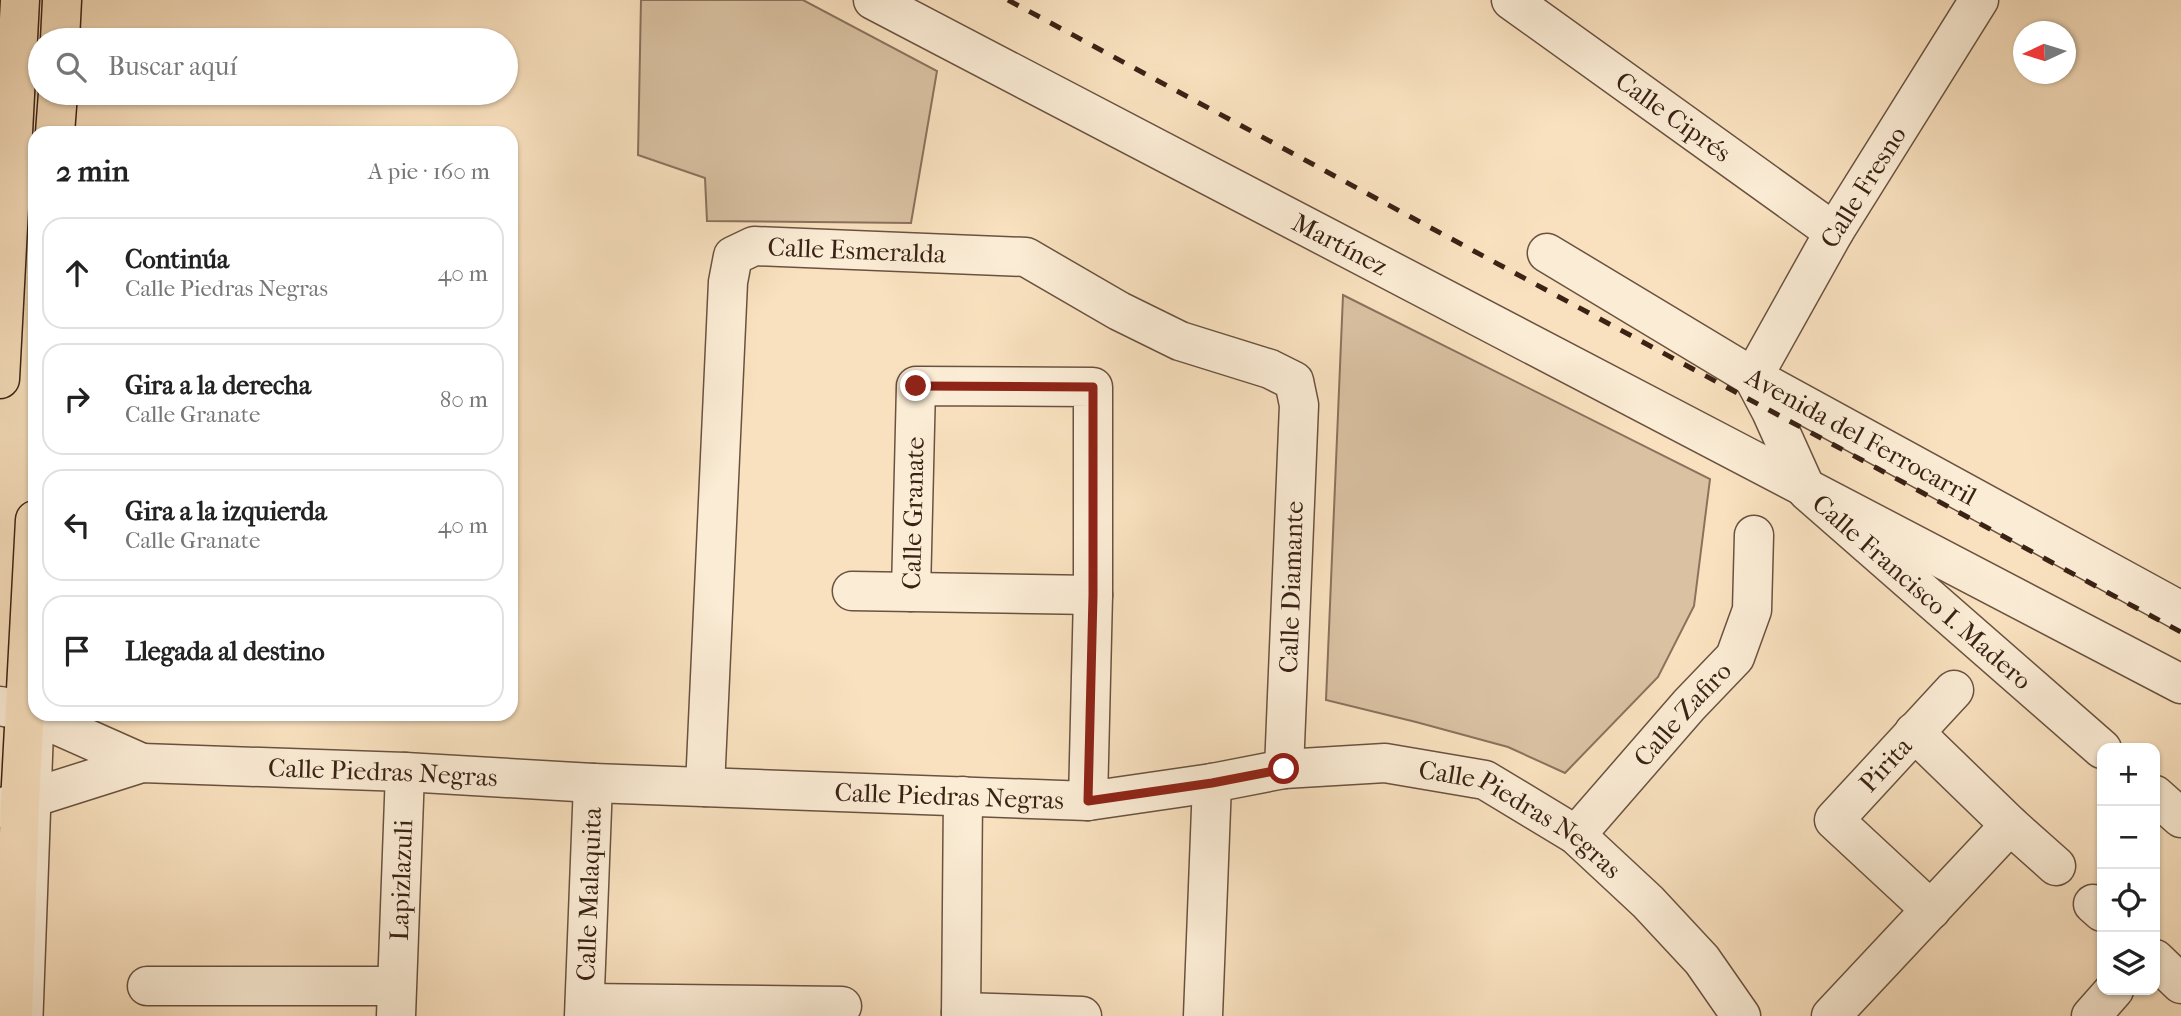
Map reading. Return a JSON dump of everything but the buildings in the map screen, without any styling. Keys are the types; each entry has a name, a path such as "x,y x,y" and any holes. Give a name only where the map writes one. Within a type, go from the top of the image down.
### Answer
{"main road":[{"path":"0,379 20,0"},
{"path":"61,28 62,0"},
{"path":"56,126 57,105"},
{"path":"13,1016 20,802 28,713"}],"street":[{"name":"Martínez","path":"873,0 1807,491"},
{"name":"Calle Ciprés","path":"1511,0 1834,232"},
{"name":"Calle Fresno","path":"1753,377 1834,232 1979,0"},
{"name":"Calle Esmeralda","path":"705,787 728,282 733,257 754,246 1026,257 1119,311 1180,341 1270,369 1294,381 1299,405"},
{"name":"Avenida del Ferrocarril","path":"1547,253 1753,377 2181,611"},
{"name":"Calle Francisco I. Madero","path":"1753,377 1807,491 2097,745"},
{"name":"Calle Granate","path":"1088,801 1093,595 1093,387 916,386 911,593 1093,595"},
{"name":"Calle Diamante","path":"1284,769 1299,405"},
{"path":"1807,491 2181,684"},
{"name":"Calle Zafiro","path":"1576,835 1689,705 1735,657 1752,610 1754,535"},
{"path":"852,591 911,593"},
{"path":"1914,732 1954,690"},
{"name":"Calle Piedras Negras","path":"46,721 142,763"},
{"name":"Pirita","path":"1931,910 1834,820 1914,732 2056,866"},
{"name":"Calle Piedras Negras","path":"20,802 142,763 1088,801 1212,783 1284,769 1385,763 1485,780 1576,835 1648,902 1702,960 1741,1016"},
{"name":"Lapizlazuli","path":"147,986 207,1002 396,1001 405,772"},
{"name":"Calle Malaquita","path":"593,783 584,1009 764,1011 842,1006"},
{"path":"1203,1016 1212,783"},
{"path":"963,796 961,1014 1082,1016"},
{"path":"2160,799 2181,818"},
{"path":"1831,1016 2010,825"},
{"path":"2160,964 2181,984"},
{"path":"2091,1016 2110,995"}],"lane":[{"path":"0,112 7,0"},
{"path":"77,28 78,0"},
{"path":"71,126 72,105"},
{"path":"20,802 33,1016"}],"shaded area":[{"path":"641,0 803,0 937,71 911,223 707,221 705,178 638,155"},
{"path":"1343,295 1710,479 1694,606 1658,677 1565,773 1508,747 1326,700"}],"railway":[{"path":"1008,0 2181,632"}],"route":[{"path":"916,386 1093,387 1093,595 1088,801 1212,783 1284,769"}]}
